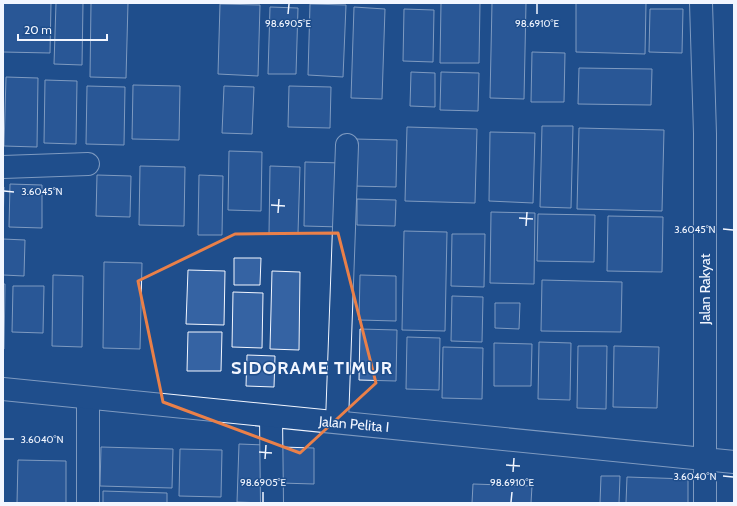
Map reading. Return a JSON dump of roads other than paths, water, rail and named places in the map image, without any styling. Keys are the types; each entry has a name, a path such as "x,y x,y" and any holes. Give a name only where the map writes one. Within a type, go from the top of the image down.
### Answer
{"street":[{"name":"Jalan Rakyat","path":"701,3 705,134 705,503"},
{"path":"337,422 347,145"},
{"path":"3,167 88,164"},
{"name":"Jalan Pelita I","path":"3,389 734,462"},
{"path":"88,398 88,503"},
{"path":"271,416 272,503"}],"district":[{"name":"SIDORAME TIMUR","path":"312,368"}]}
